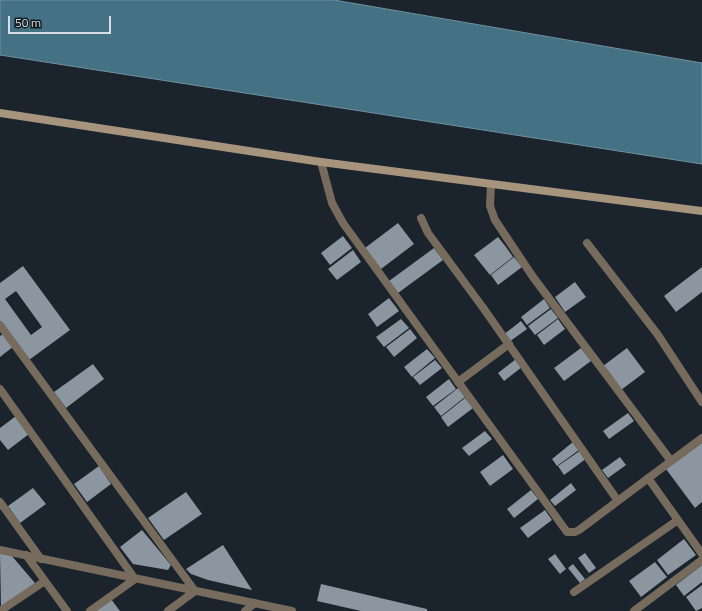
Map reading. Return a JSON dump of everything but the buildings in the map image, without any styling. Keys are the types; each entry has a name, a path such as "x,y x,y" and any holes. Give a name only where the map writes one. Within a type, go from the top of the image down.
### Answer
{"street":[{"path":"0,114 321,162 702,211"},
{"path":"321,162 337,214 568,532 571,533 579,530 702,438"},
{"path":"491,184 490,206 495,220 533,277 671,461"},
{"path":"420,218 428,233 509,344 618,501"},
{"path":"586,243 658,336 702,402"},
{"path":"0,325 195,591"},
{"path":"458,382 509,344"},
{"path":"0,389 135,579"},
{"path":"648,478 702,554"},
{"path":"0,502 41,558"},
{"path":"574,592 678,520"},
{"path":"0,550 292,611"},
{"path":"26,555 66,611"},
{"path":"634,611 702,560"},
{"path":"90,611 135,579"},
{"path":"0,611 45,581"},
{"path":"168,611 195,591"},
{"path":"245,611 255,603"}],"water":[{"path":"0,0 334,0 702,63 702,164 0,55"}]}
